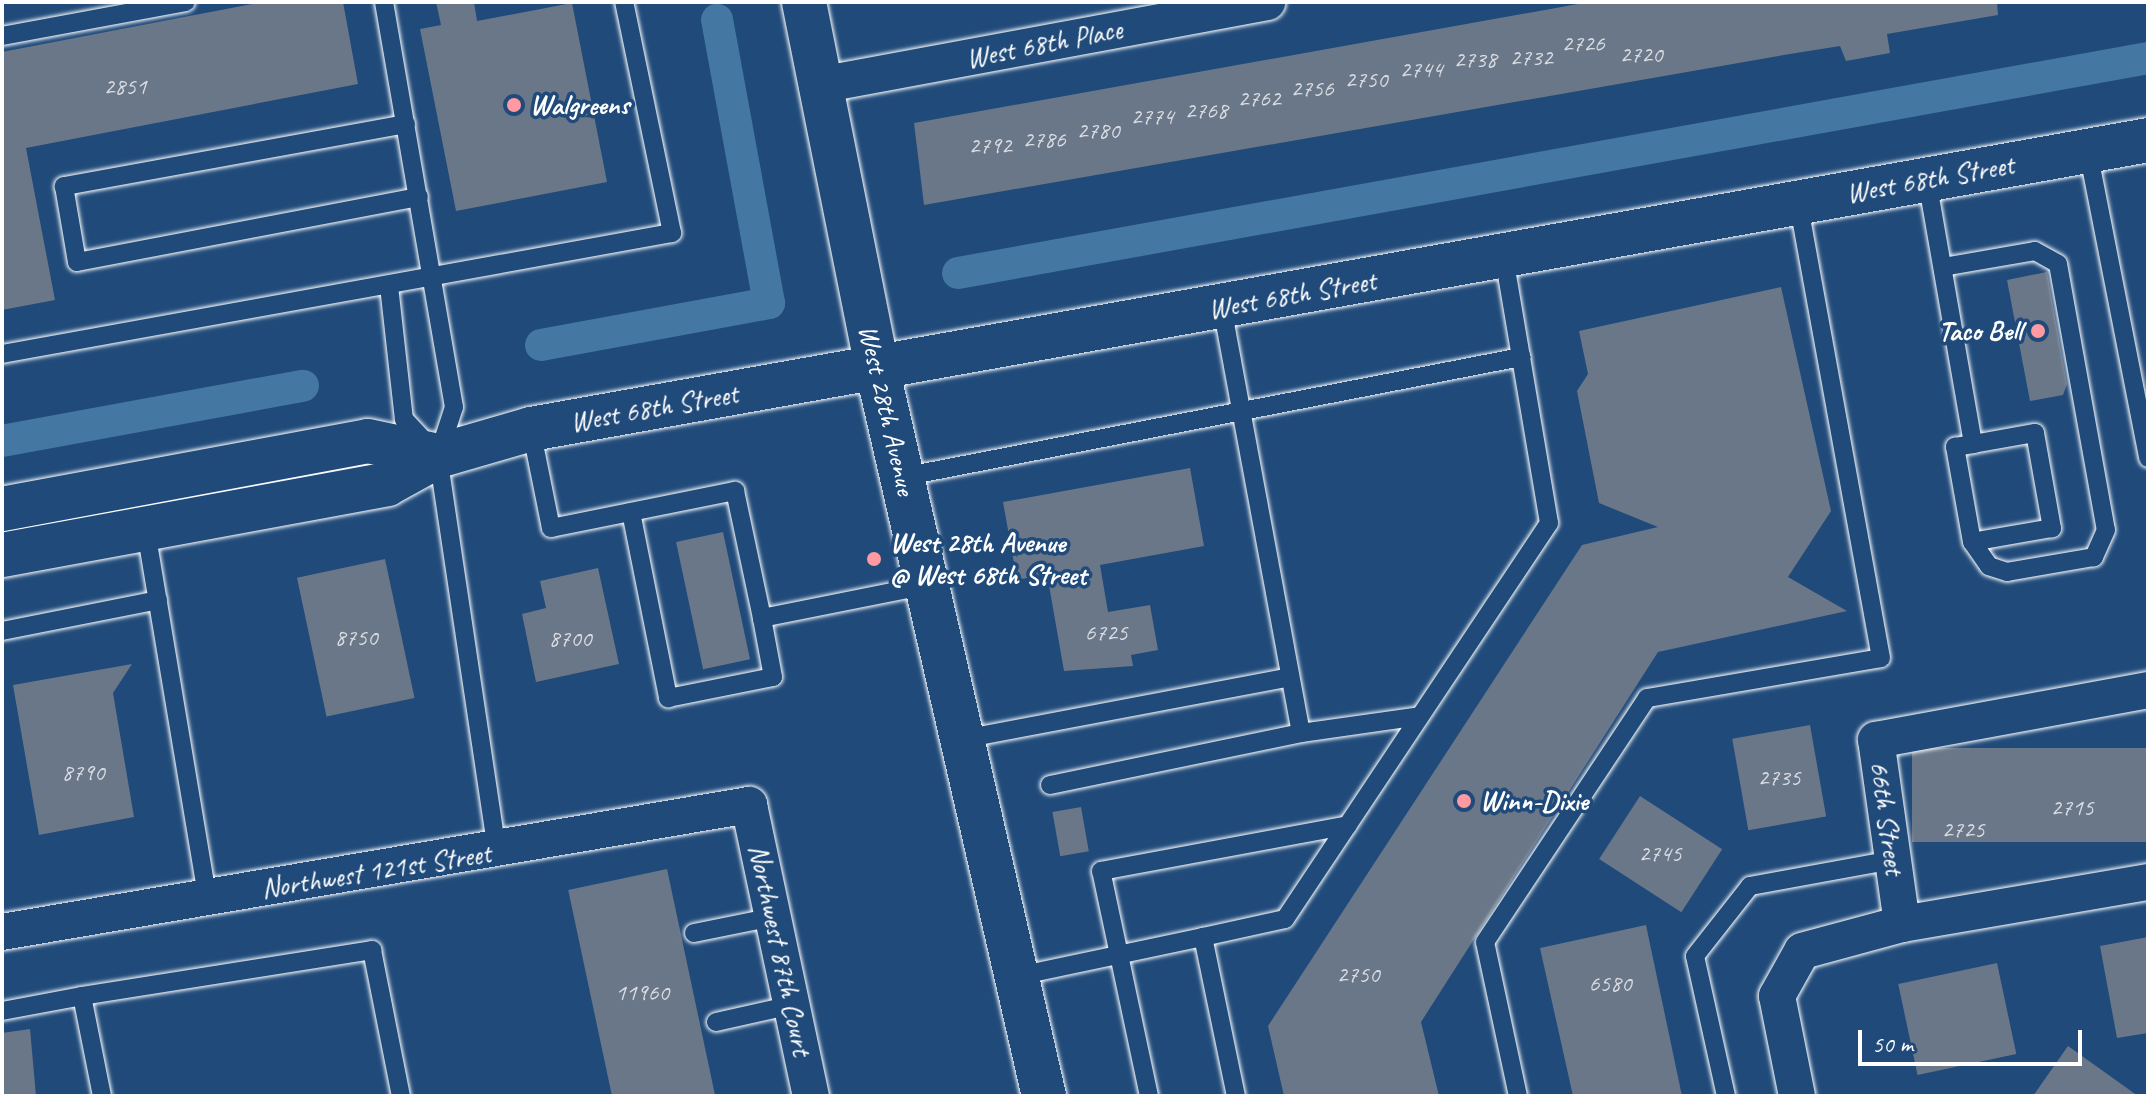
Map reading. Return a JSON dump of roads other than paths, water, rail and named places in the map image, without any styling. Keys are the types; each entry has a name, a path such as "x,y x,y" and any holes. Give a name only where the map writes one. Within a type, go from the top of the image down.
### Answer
{"main road":[{"name":"West 28th Avenue","path":"804,2 877,368 1044,1096"},
{"name":"West 68th Street","path":"2,555 146,531 387,484 438,456 531,429 1504,258 2148,140"},
{"name":"West 68th Street","path":"2,509 368,441 438,456"}],"street":[{"name":"West 68th Place","path":"820,85 1267,2"},
{"name":"66th Street","path":"1902,924 1876,740 2148,690"},
{"name":"Northwest 121st Street","path":"2,932 497,853 749,805"},
{"name":"Northwest 87th Court","path":"749,805 811,1096"},
{"path":"1797,1096 1777,996 1802,951 1902,924 2148,882"}],"lane":[{"path":"2,36 186,2"},
{"path":"384,2 454,407 438,456 497,853"},
{"path":"2,354 433,280 672,233 624,2"},
{"path":"406,124 64,186 77,262 419,197"},
{"path":"2088,151 2148,458"},
{"path":"1927,180 1973,444"},
{"path":"1518,1096 1485,942 1647,698 1881,658 1798,203"},
{"path":"1943,267 2035,251 2058,264 2106,530 2094,557 2007,572 1989,566 1972,542 1955,447 2035,433 2052,528 1972,542"},
{"path":"1018,976 1285,919 1549,523 1504,258"},
{"path":"389,286 404,419 438,456"},
{"path":"1222,307 1301,733"},
{"path":"902,477 1521,357"},
{"path":"531,429 551,528 735,491 773,677 668,698 631,512"},
{"path":"146,531 207,897"},
{"path":"762,618 927,585"},
{"path":"2,631 158,600"},
{"path":"963,739 1290,677"},
{"path":"1050,785 1301,733 1420,716"},
{"path":"1149,1096 1101,871 1348,825"},
{"path":"1726,1096 1695,956 1750,886 1893,860"},
{"path":"694,933 773,917"},
{"path":"1203,937 1236,1096"},
{"path":"2,1011 372,950 401,1096"},
{"path":"82,996 102,1096"},
{"path":"716,1022 792,1005"}],"waterway":[{"path":"541,345 769,303 717,20"},
{"path":"958,273 2148,58"},
{"path":"2,441 303,386"}],"place":[{"name":"Walgreens","path":"514,105"},
{"name":"Taco Bell","path":"2038,331"},
{"name":"West 28th Avenue @ West 68th Street","path":"874,559"},
{"name":"Winn-Dixie","path":"1464,801"}]}
